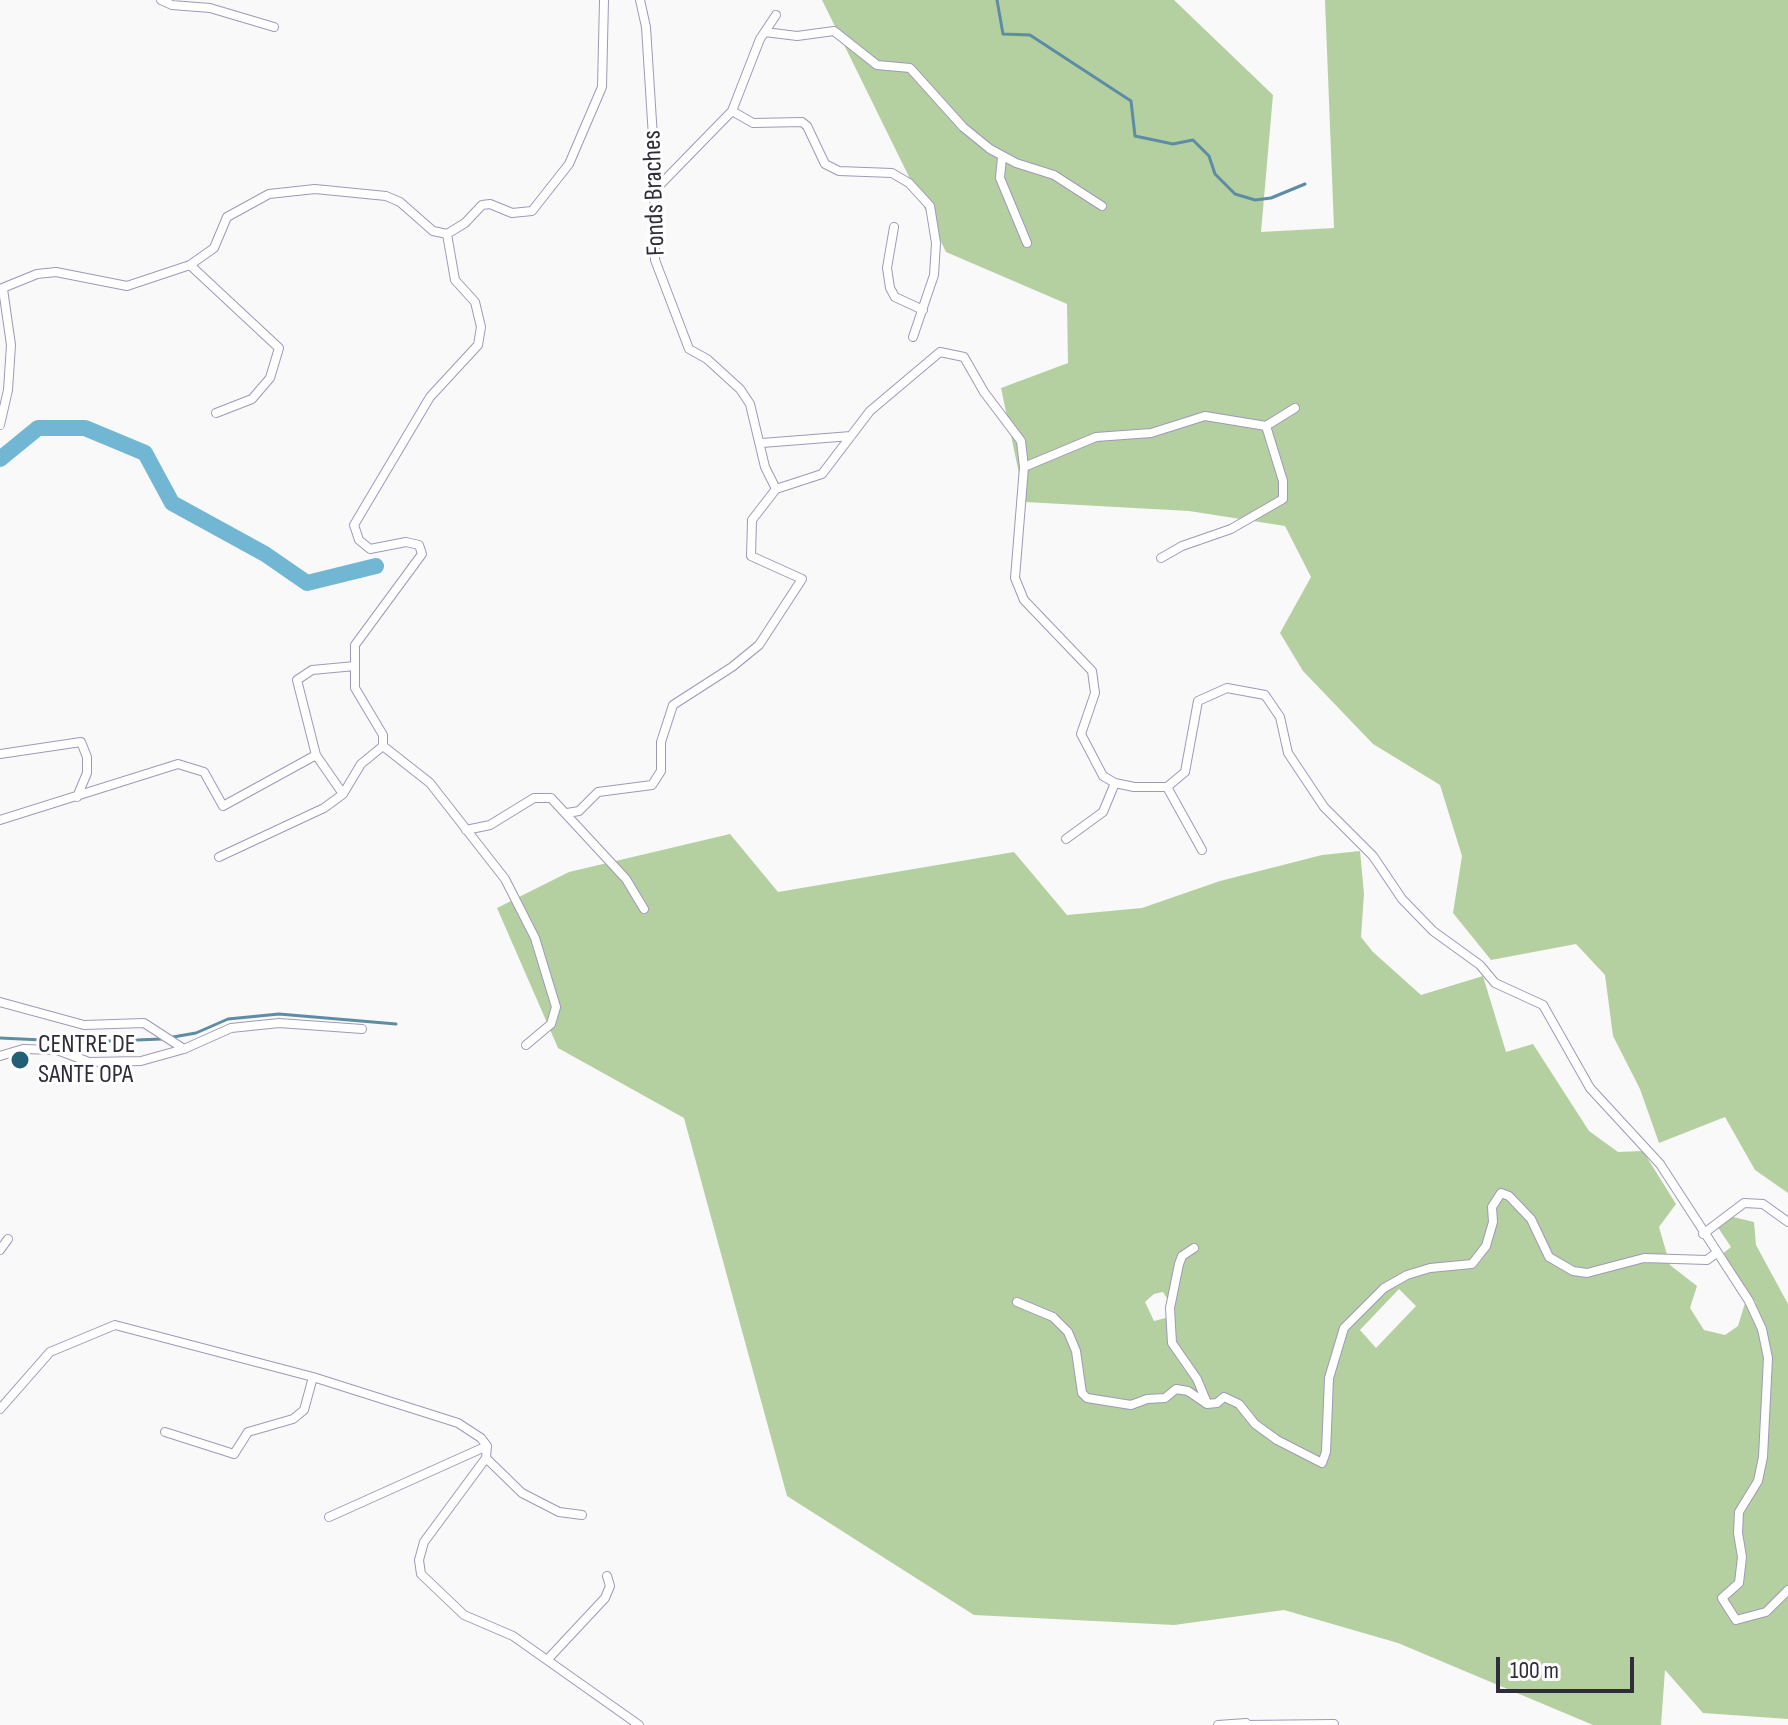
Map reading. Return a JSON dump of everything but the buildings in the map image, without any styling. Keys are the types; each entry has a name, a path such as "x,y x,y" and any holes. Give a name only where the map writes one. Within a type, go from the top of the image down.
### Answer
{"street":[{"path":"161,0 172,5 210,8 274,27"},
{"path":"0,425 8,390 11,345 1,289 37,274 56,272 127,286 190,265 214,248 227,217 242,207 269,194 298,190 363,191 386,196 400,202 433,231 447,234 465,223 482,205 490,204 512,213 532,211 569,164 602,87 604,0"},
{"name":"Fonds Braches","path":"640,0 646,27 654,153 655,260 689,349 707,359 740,389 750,404 762,443 765,467 776,489"},
{"path":"652,192 732,111 765,32 776,15"},
{"path":"765,32 797,36 834,31 877,65 910,68 963,127 1002,157 1054,175 1102,206"},
{"path":"732,111 753,123 802,122 807,126 825,164 839,171 892,173 909,183 930,206 936,243 934,275 913,337"},
{"path":"1002,157 1000,178 1027,243"},
{"path":"894,227 887,268 890,288 895,297 923,310"},
{"path":"383,746 383,735 355,688 355,645 422,554 419,545 406,542 370,549 359,540 354,525 430,397 478,345 481,327 475,302 455,280 447,234"},
{"path":"190,265 279,348 270,378 252,399 216,413"},
{"path":"567,813 579,811 598,792 652,785 661,771 661,742 673,705 732,667 759,645 768,632 802,579 751,556 752,520 776,489 822,474 870,411 940,352 964,357 984,392 1021,441 1024,467 1015,578 1024,600 1092,671 1095,693 1081,734 1103,776 1115,783 1167,787 1185,772 1198,701 1227,688 1265,695 1280,717 1288,753 1324,807 1373,856 1402,899 1433,931 1460,948 1495,983 1543,1005 1590,1088 1660,1164 1715,1254 1749,1301 1762,1329 1768,1358 1763,1457 1758,1481 1739,1512 1742,1557 1739,1583 1722,1598 1736,1620 1766,1612 1788,1590"},
{"path":"1024,467 1096,437 1151,433 1205,416 1266,426 1295,408"},
{"path":"1161,558 1182,546 1231,529 1283,499 1283,481 1266,426"},
{"path":"762,443 851,436"},
{"path":"343,794 316,755 297,680 312,670 355,666"},
{"path":"0,754 37,746 81,742 87,757 87,773 77,797"},
{"path":"219,857 324,808 343,794 361,764 383,746"},
{"path":"383,746 430,783 505,879 535,938 556,1007 551,1024 526,1045"},
{"path":"0,820 178,764 204,772 223,806 316,755"},
{"path":"1066,839 1103,812 1115,783"},
{"path":"1167,787 1202,850"},
{"path":"466,830 490,825 534,798 551,798 626,879 644,909"},
{"path":"0,1002 84,1025 144,1023 184,1049"},
{"path":"0,1056 23,1049 57,1050 89,1062 141,1061 184,1049 231,1028 279,1023 362,1029"},
{"path":"1017,1302 1053,1317 1068,1332 1076,1351 1082,1393 1087,1398 1131,1405 1147,1399 1165,1398 1176,1389 1188,1391 1207,1404 1217,1403 1224,1397 1239,1404 1255,1424 1322,1463 1326,1452 1329,1378 1344,1328 1384,1288 1407,1275 1430,1268 1472,1264 1486,1246 1493,1222 1492,1207 1501,1193 1509,1196 1531,1219 1549,1257 1573,1271 1587,1273 1644,1258 1707,1260 1715,1254"},
{"path":"1703,1234 1744,1203 1763,1204 1788,1222"},
{"path":"0,1250 8,1239"},
{"path":"1194,1248 1182,1256 1179,1264 1170,1308 1172,1343 1197,1379 1207,1404"},
{"path":"0,1409 50,1352 115,1325 313,1377 458,1423 487,1446"},
{"path":"165,1432 234,1454 248,1432 293,1419 304,1410 313,1377"},
{"path":"487,1446 486,1458 424,1542 419,1560 421,1574 464,1615 513,1636 639,1725"},
{"path":"329,1517 487,1446"},
{"path":"486,1458 522,1493 559,1512 582,1515"},
{"path":"548,1659 607,1595 610,1583 607,1576"},
{"path":"1218,1725 1334,1724"}],"green space":[{"path":"822,0 1174,0 1273,95 1261,232 1334,228 1325,0 1788,0 1788,1193 1755,1170 1725,1117 1659,1143 1640,1089 1613,1036 1605,975 1576,944 1491,960 1453,913 1462,856 1440,785 1373,744 1303,671 1280,633 1311,577 1285,526 1189,511 1025,502 1001,388 1068,363 1067,304 946,252"},
{"path":"730,834 778,892 1014,852 1067,915 1142,908 1220,881 1322,855 1360,851 1364,894 1361,937 1373,952 1421,995 1483,976 1506,1052 1533,1044 1589,1131 1618,1152 1643,1151 1676,1204 1659,1227 1670,1265 1697,1286 1690,1308 1704,1330 1725,1335 1738,1326 1745,1303 1756,1303 1721,1255 1731,1247 1717,1226 1733,1217 1754,1222 1756,1245 1788,1304 1788,1719 1703,1713 1665,1670 1661,1725 1593,1725 1398,1643 1284,1610 1174,1625 974,1615 787,1496 684,1118 558,1048 497,908 569,872","holes":["1399,1289 1416,1306 1376,1348 1360,1330","1163,1292 1173,1308 1169,1317 1154,1321 1145,1302 1154,1294"]}],"waterway":[{"path":"997,0 1003,34 1030,35 1131,101 1135,136 1173,144 1193,140 1209,156 1215,174 1235,194 1255,200 1271,198 1305,184"},
{"path":"0,459 38,428 85,428 145,453 172,503 265,554 307,583 376,566"},
{"path":"173,1037 196,1033 228,1019 279,1014 396,1024"},
{"path":"0,1038 85,1042 162,1039"}],"place":[{"name":"CENTRE DE SANTE OPA","path":"20,1060"}]}
